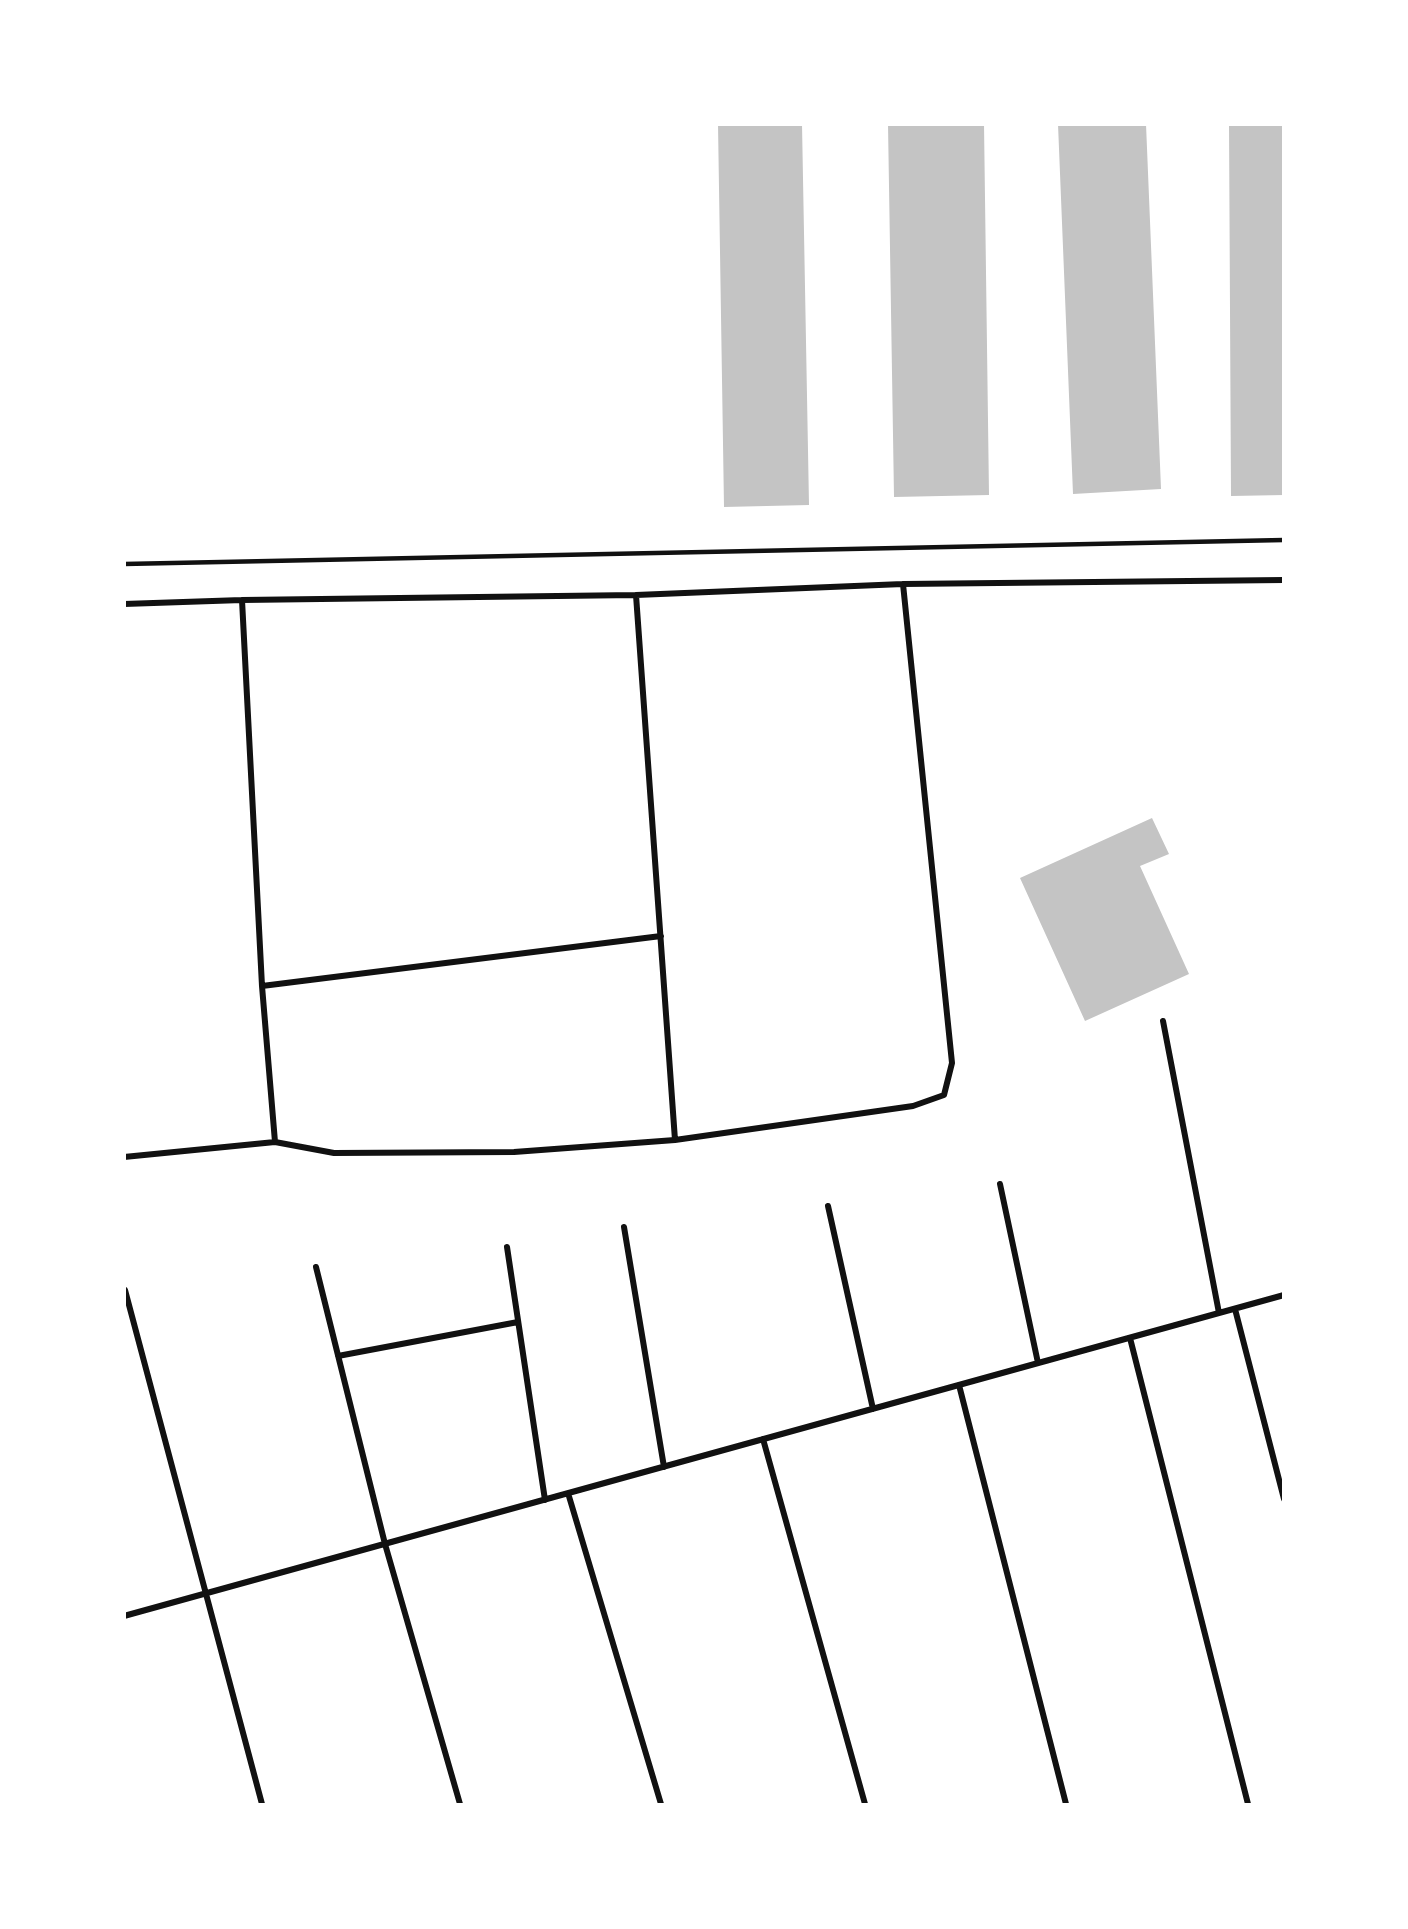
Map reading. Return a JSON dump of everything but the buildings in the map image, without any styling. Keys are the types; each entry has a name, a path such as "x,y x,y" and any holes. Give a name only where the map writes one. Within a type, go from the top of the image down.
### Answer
{"street":[{"path":"124,604 242,600 636,595 903,584 1284,580"},
{"path":"124,1156 275,1142 334,1153 514,1152 675,1140 913,1106 944,1095 952,1063 903,584"},
{"path":"636,595 675,1140"},
{"path":"242,600 262,986 275,1142"},
{"path":"262,986 661,936"},
{"path":"1163,1021 1219,1313"},
{"path":"1000,1184 1038,1363"},
{"path":"828,1206 873,1409"},
{"path":"624,1227 664,1467"},
{"path":"507,1247 545,1500"},
{"path":"316,1267 385,1544 460,1804"},
{"path":"125,1290 262,1804"},
{"path":"124,1616 1284,1295"},
{"path":"1235,1309 1284,1499"},
{"path":"338,1356 518,1322"},
{"path":"1130,1338 1248,1804"},
{"path":"959,1385 1066,1804"},
{"path":"763,1439 865,1804"},
{"path":"568,1493 661,1804"}],"lane":[{"path":"124,564 1284,540"}]}
